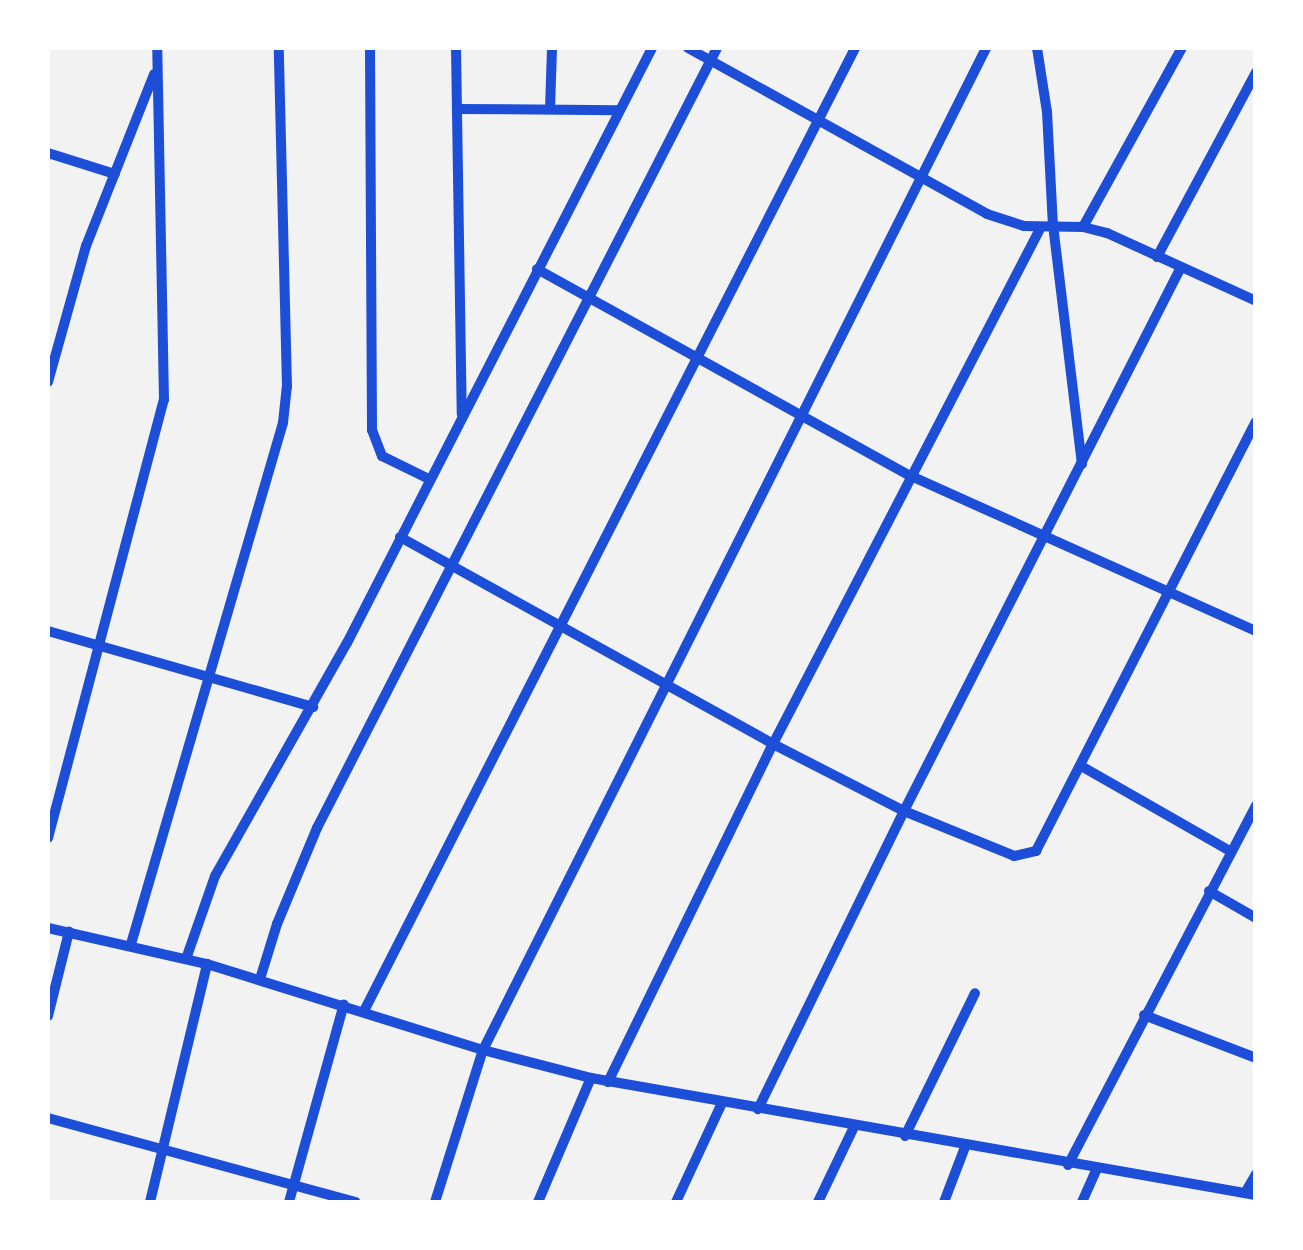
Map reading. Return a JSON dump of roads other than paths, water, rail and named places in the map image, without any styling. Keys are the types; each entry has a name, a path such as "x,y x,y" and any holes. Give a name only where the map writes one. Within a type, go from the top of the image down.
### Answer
{"street":[{"path":"48,838 164,400 157,48"},
{"path":"132,944 269,483 287,387 280,48"},
{"path":"370,48 372,430 382,456 429,480"},
{"path":"456,48 462,414"},
{"path":"550,109 552,48"},
{"path":"186,959 215,876 313,707 652,48"},
{"path":"688,48 1006,222 1083,226 1108,233 1256,301"},
{"path":"260,979 277,924 318,828 718,48"},
{"path":"364,1011 855,48"},
{"path":"436,1202 483,1050 986,48"},
{"path":"1037,48 1048,112 1047,226 1082,465"},
{"path":"1083,226 1182,48"},
{"path":"49,375 86,246 156,68"},
{"path":"1157,257 1256,72"},
{"path":"457,108 619,110"},
{"path":"48,153 115,174"},
{"path":"608,1082 773,744 911,476 1047,226"},
{"path":"537,269 911,476 1256,631"},
{"path":"758,1109 904,810 1180,269"},
{"path":"400,536 773,744 904,810 1014,856 1026,857 1044,840 1256,422"},
{"path":"48,630 211,674 313,707"},
{"path":"1081,766 1230,851"},
{"path":"1068,1166 1256,805"},
{"path":"1209,891 1256,918"},
{"path":"48,928 207,964 483,1050 608,1082 1068,1166 1250,1194 1256,1174"},
{"path":"48,1016 69,932"},
{"path":"150,1202 207,964"},
{"path":"904,1136 975,993"},
{"path":"289,1202 344,1004"},
{"path":"1144,1015 1256,1058"},
{"path":"538,1202 591,1078"},
{"path":"676,1202 722,1104"},
{"path":"48,1118 356,1202"},
{"path":"818,1202 854,1127"},
{"path":"944,1202 965,1147"},
{"path":"1082,1202 1097,1169"},
{"path":"1211,1202 1216,1189"}]}
